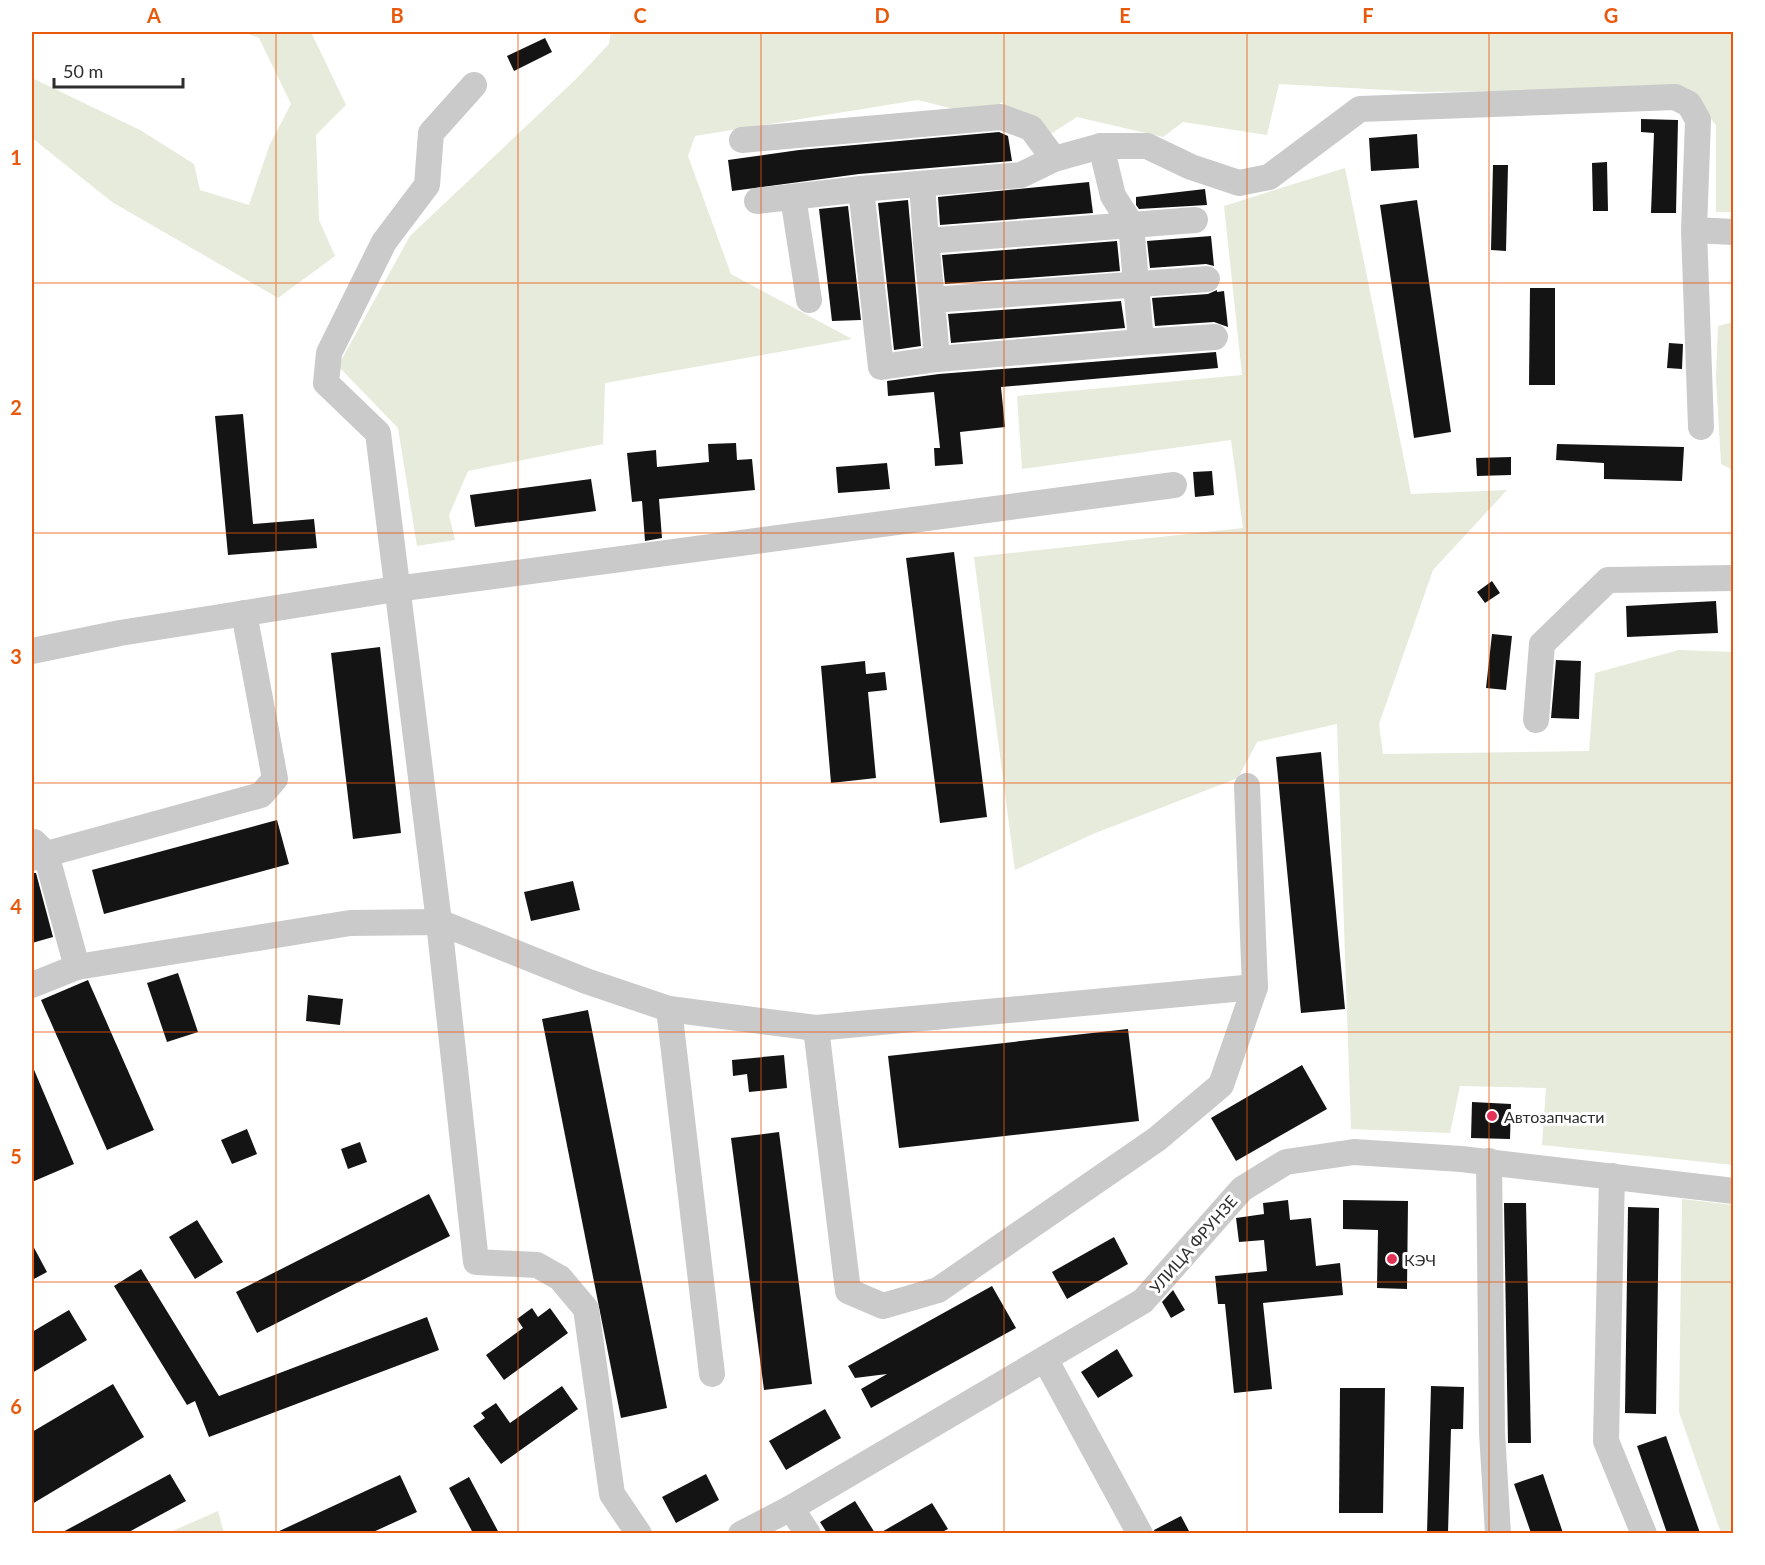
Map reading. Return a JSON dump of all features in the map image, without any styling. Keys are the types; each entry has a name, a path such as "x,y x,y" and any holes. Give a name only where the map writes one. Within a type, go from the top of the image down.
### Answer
{"street":[{"path":"474,85 430,133 427,185 384,242 328,353 326,382 378,433 439,922 476,1262 537,1265 560,1278 586,1309 612,1494 639,1533"},
{"path":"758,201 861,189 1021,175 1054,159 1101,146 1147,146 1191,167 1239,183 1269,177 1360,109 1675,97 1689,104 1698,120 1694,230 1701,427"},
{"path":"742,140 1001,117 1031,128 1054,159"},
{"path":"1101,146 1113,196 1131,224 1141,342"},
{"path":"922,184 937,358"},
{"path":"861,189 881,367 937,358 1215,337"},
{"path":"793,197 809,300"},
{"path":"926,241 1195,220"},
{"path":"1694,230 1734,232"},
{"path":"932,300 1208,279"},
{"path":"32,651 120,633 396,589 1174,485"},
{"path":"1536,720 1542,644 1608,580 1734,578"},
{"path":"77,967 36,851 261,795 275,779 244,613"},
{"path":"816,1028 848,1291 883,1306 938,1290 1157,1139 1221,1085 1255,987 1248,786"},
{"path":"32,985 77,967 350,923 439,922 586,981 669,1009 816,1028 1255,987"},
{"path":"669,1009 711,1374"},
{"name":"УЛИЦА ФРУНЗЕ","path":"741,1533 790,1508 1143,1301 1242,1189 1286,1162 1354,1152 1489,1161 1734,1191"},
{"path":"1489,1161 1492,1432 1498,1533"},
{"path":"1612,1176 1606,1441 1644,1533"},
{"path":"1045,1359 1140,1533"},
{"path":"790,1508 808,1533"}],"green space":[{"path":"243,32 311,32 346,105 316,135 319,220 335,256 278,298 112,202 32,138 32,78 140,130 194,164 200,190 249,205 270,144 291,104 259,38"},
{"path":"611,32 1733,32 1733,212 1716,212 1716,125 1686,89 1422,92 1279,84 1267,135 1183,122 1163,137 1077,117 1049,135 1001,102 990,118 918,100 695,136 688,156 731,274 852,339 605,383 603,444 468,471 449,515 455,540 417,546 398,428 338,366 410,236 575,80 609,44"},
{"path":"1345,168 1411,494 1507,490 1433,570 1379,724 1383,754 1589,751 1595,673 1679,650 1733,652 1733,1165 1542,1145 1546,1088 1460,1086 1450,1133 1351,1129 1337,724 1257,742 1238,778 1093,834 1015,870 974,557 1243,528 1231,440 1022,469 1017,396 1242,375 1224,206"},
{"path":"1734,322 1733,470 1721,464 1716,378 1718,326"},
{"path":"1682,1199 1733,1205 1733,1533 1721,1533 1679,1412"},
{"path":"218,1511 224,1533 168,1533"}],"building":[{"path":"545,38 552,52 514,71 507,56"},
{"path":"1641,119 1678,120 1676,213 1651,213 1654,133 1641,132"},
{"path":"999,132 1008,136 1012,161 859,174 732,191 728,160 799,150"},
{"path":"1417,134 1419,168 1371,171 1369,138"},
{"path":"1607,162 1608,211 1593,211 1592,163"},
{"path":"1493,165 1508,165 1506,251 1491,250"},
{"path":"1089,182 1093,213 940,225 938,197"},
{"path":"1205,189 1207,205 1139,209 1136,205 1136,197"},
{"path":"908,200 921,346 894,350 878,203"},
{"path":"1417,200 1451,432 1414,438 1380,205"},
{"path":"848,206 861,320 832,321 819,209"},
{"path":"1211,236 1214,266 1206,264 1150,268 1147,241"},
{"path":"1117,241 1120,271 945,284 942,255"},
{"path":"1530,288 1555,288 1555,385 1529,385"},
{"path":"1217,290 1217,292 1224,291 1228,327 1214,322 1155,326 1152,298 1208,294"},
{"path":"1121,301 1125,328 951,343 948,314"},
{"path":"1669,343 1683,344 1682,369 1667,368"},
{"path":"1216,352 1218,368 1001,387 1005,427 960,432 963,464 935,466 934,448 940,448 934,392 888,396 887,381 939,374"},
{"path":"243,414 253,524 314,519 317,548 228,555 215,416"},
{"path":"736,443 737,460 752,459 755,490 659,499 662,538 645,541 642,501 632,502 627,453 656,450 657,467 709,462 708,444"},
{"path":"1557,444 1684,447 1682,481 1604,479 1604,463 1556,460"},
{"path":"1511,457 1511,475 1477,476 1476,458"},
{"path":"887,463 890,489 838,493 836,467"},
{"path":"1212,471 1214,495 1195,497 1193,472"},
{"path":"591,479 596,511 475,527 470,495"},
{"path":"954,552 987,817 940,823 906,558"},
{"path":"1492,581 1500,593 1485,603 1477,592"},
{"path":"1716,601 1718,633 1627,637 1626,606"},
{"path":"1492,634 1512,636 1506,690 1486,688"},
{"path":"380,647 401,833 353,839 331,653"},
{"path":"1556,660 1581,661 1579,719 1551,718"},
{"path":"865,661 866,674 885,672 887,690 868,692 876,778 831,783 821,666"},
{"path":"1321,752 1345,1009 1301,1013 1276,757"},
{"path":"277,820 289,864 104,914 92,870"},
{"path":"32,873 36,873 53,937 32,943"},
{"path":"573,881 580,910 531,921 524,892"},
{"path":"178,973 198,1032 167,1042 147,983"},
{"path":"88,980 154,1130 107,1150 41,1000"},
{"path":"308,995 343,999 340,1025 306,1021"},
{"path":"588,1010 667,1408 621,1418 542,1019"},
{"path":"1128,1029 1139,1121 899,1148 888,1056"},
{"path":"784,1055 787,1088 749,1092 747,1074 733,1076 732,1060"},
{"path":"32,1065 74,1164 32,1182"},
{"path":"1302,1065 1327,1109 1236,1161 1211,1118"},
{"path":"1472,1102 1511,1104 1510,1139 1471,1138"},
{"path":"247,1129 257,1154 232,1164 221,1140"},
{"path":"779,1132 812,1384 764,1390 731,1138"},
{"path":"360,1142 367,1162 348,1169 341,1149"},
{"path":"429,1194 450,1236 257,1333 236,1292"},
{"path":"1288,1200 1290,1220 1311,1218 1316,1266 1340,1263 1343,1295 1263,1303 1272,1389 1234,1393 1225,1304 1218,1304 1215,1276 1267,1271 1264,1240 1239,1242 1236,1218 1264,1214 1263,1203"},
{"name":"КЭЧ","path":"1343,1200 1408,1201 1407,1289 1377,1288 1378,1230 1343,1229"},
{"path":"1504,1203 1526,1203 1531,1443 1508,1443"},
{"path":"1628,1207 1659,1208 1656,1414 1625,1413"},
{"path":"197,1220 223,1262 195,1279 169,1237"},
{"path":"1114,1237 1128,1264 1067,1299 1052,1272"},
{"path":"32,1244 47,1272 32,1280"},
{"path":"141,1269 219,1396 427,1317 439,1350 209,1437 195,1401 187,1405 114,1286"},
{"path":"992,1286 1016,1328 871,1408 861,1389 887,1374 855,1378 848,1366"},
{"path":"1173,1290 1185,1310 1171,1318 1162,1302"},
{"path":"532,1308 538,1317 550,1308 568,1333 504,1380 486,1355 523,1328 517,1319"},
{"path":"69,1310 87,1340 32,1373 32,1332"},
{"path":"1117,1349 1133,1376 1098,1398 1081,1372"},
{"path":"113,1384 144,1437 32,1504 32,1432"},
{"path":"562,1386 578,1409 501,1464 473,1426 485,1418 481,1413 496,1403 510,1423"},
{"path":"1431,1386 1464,1387 1463,1429 1451,1429 1448,1533 1427,1533"},
{"path":"1340,1388 1385,1388 1383,1513 1339,1513"},
{"path":"825,1409 841,1438 786,1470 769,1441"},
{"path":"1666,1436 1700,1533 1667,1533 1637,1446"},
{"path":"170,1474 186,1501 127,1533 61,1533"},
{"path":"706,1474 719,1500 676,1523 662,1497"},
{"path":"1543,1474 1563,1533 1531,1533 1514,1484"},
{"path":"400,1475 417,1512 371,1533 275,1533"},
{"path":"469,1477 499,1533 473,1533 449,1488"},
{"path":"855,1501 875,1533 827,1533 820,1522"},
{"path":"932,1503 948,1529 940,1533 880,1533"},
{"path":"1181,1516 1190,1533 1155,1533 1154,1530"}],"place":[{"name":"Автозапчасти","path":"1492,1116"},
{"name":"КЭЧ","path":"1392,1259"}]}
